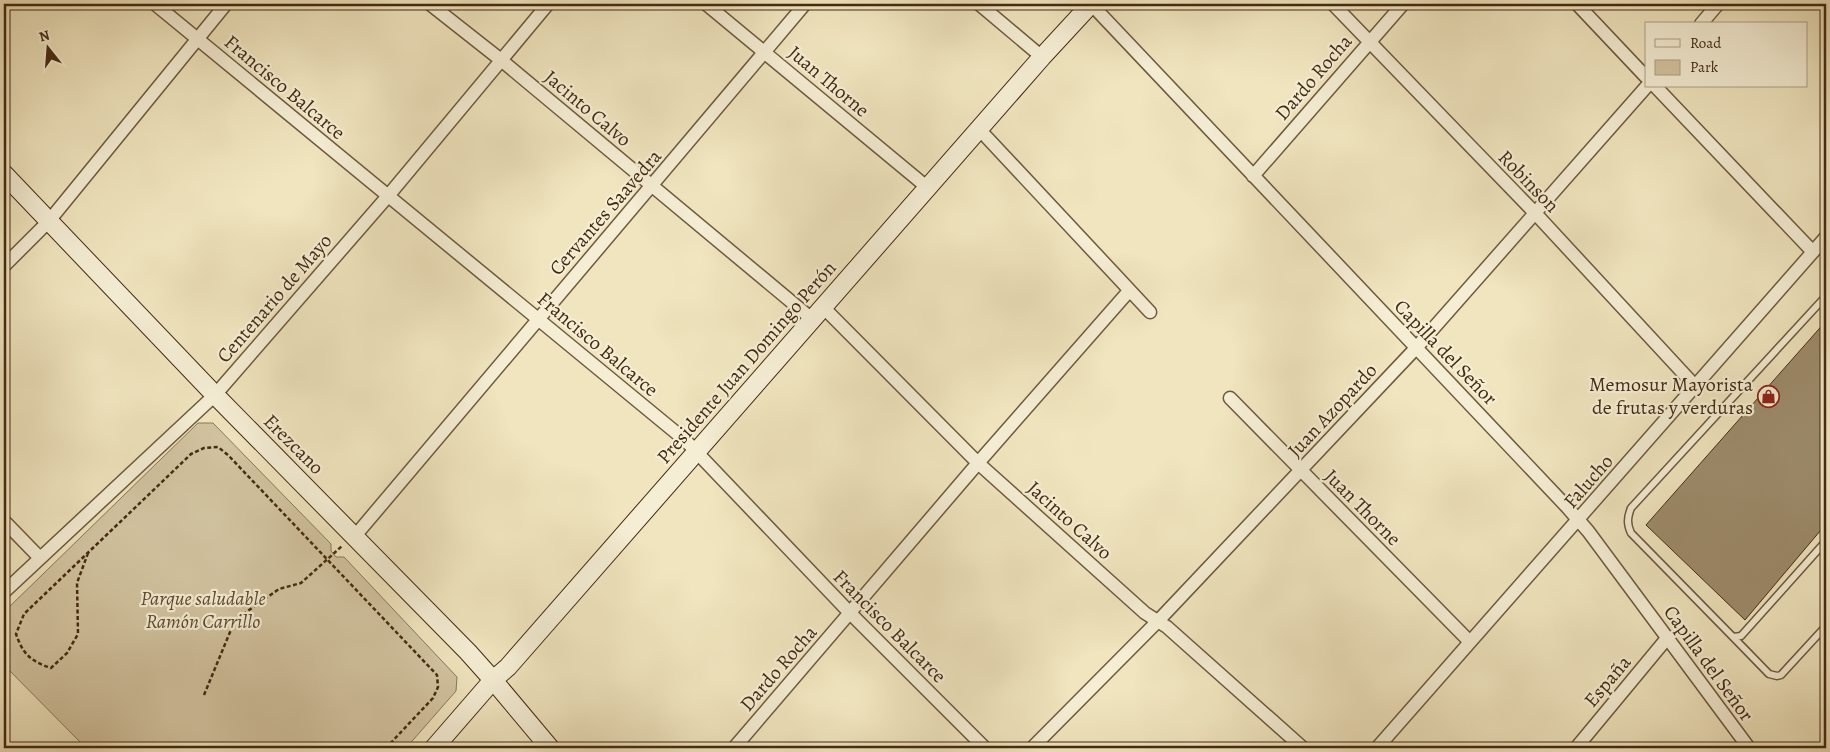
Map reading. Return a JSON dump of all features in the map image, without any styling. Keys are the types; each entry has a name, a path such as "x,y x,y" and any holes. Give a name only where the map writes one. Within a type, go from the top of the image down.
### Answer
{"street":[{"name":"Francisco Balcarce","path":"154,4 678,434 850,613 985,748"},
{"path":"4,266 50,221 226,4"},
{"name":"Jacinto Calvo","path":"430,4 501,60 652,186 818,313 978,463 1145,613 1158,621 1303,748"},
{"name":"Centenario de Mayo","path":"4,592 215,395 388,196 548,4"},
{"name":"Juan Thorne","path":"706,4 928,188"},
{"name":"Cervantes Saavedra","path":"355,536 805,4"},
{"path":"979,4 1042,57"},
{"name":"Presidente Juan Domingo Perón","path":"434,748 494,680 508,667 1042,57 1091,4"},
{"name":"Capilla del Señor","path":"1091,4 1579,520 1749,748"},
{"name":"Robinson","path":"1333,4 1535,213 1696,387"},
{"name":"Dardo Rocha","path":"1253,176 1403,4"},
{"path":"1577,4 1645,75"},
{"path":"1703,22 1718,4"},
{"name":"Juan Azopardo","path":"1032,748 1158,621 1416,348 1645,87"},
{"path":"1658,88 1813,252"},
{"path":"979,129 1150,312"},
{"name":"Erezcano","path":"4,174 215,395 494,680 550,748"},
{"name":"Falucho","path":"1377,748 1826,237"},
{"name":"Dardo Rocha","path":"734,748 978,463 1130,291"},
{"name":"Juan Thorne","path":"1230,398 1470,642"},
{"path":"4,521 40,558"},
{"name":"España","path":"1576,748 1668,637"}],"lane":[{"path":"1826,296 1631,508 1627,517 1627,525 1631,533 1769,674 1777,676 1781,674 1826,626"},
{"path":"1733,637 1741,636 1826,541"}],"path":[{"path":"88,553 77,583 78,634 67,653 50,668 34,662 20,647 16,634 24,614 191,454 204,448 218,447 228,455 437,674 438,687 433,698 386,748"},
{"path":"204,695 235,620 279,589 301,583 333,554"}],"green space":[{"name":"Parque saludable Ramón Carrillo","path":"198,423 213,423 331,544 331,551 336,557 344,557 457,677 456,691 406,748 86,748 4,665 4,612"}],"building":[{"path":"1826,321 1826,524 1745,620 1646,525"}],"place":[{"name":"Memosur Mayorista de frutas y verduras","path":"1769,396"}]}
